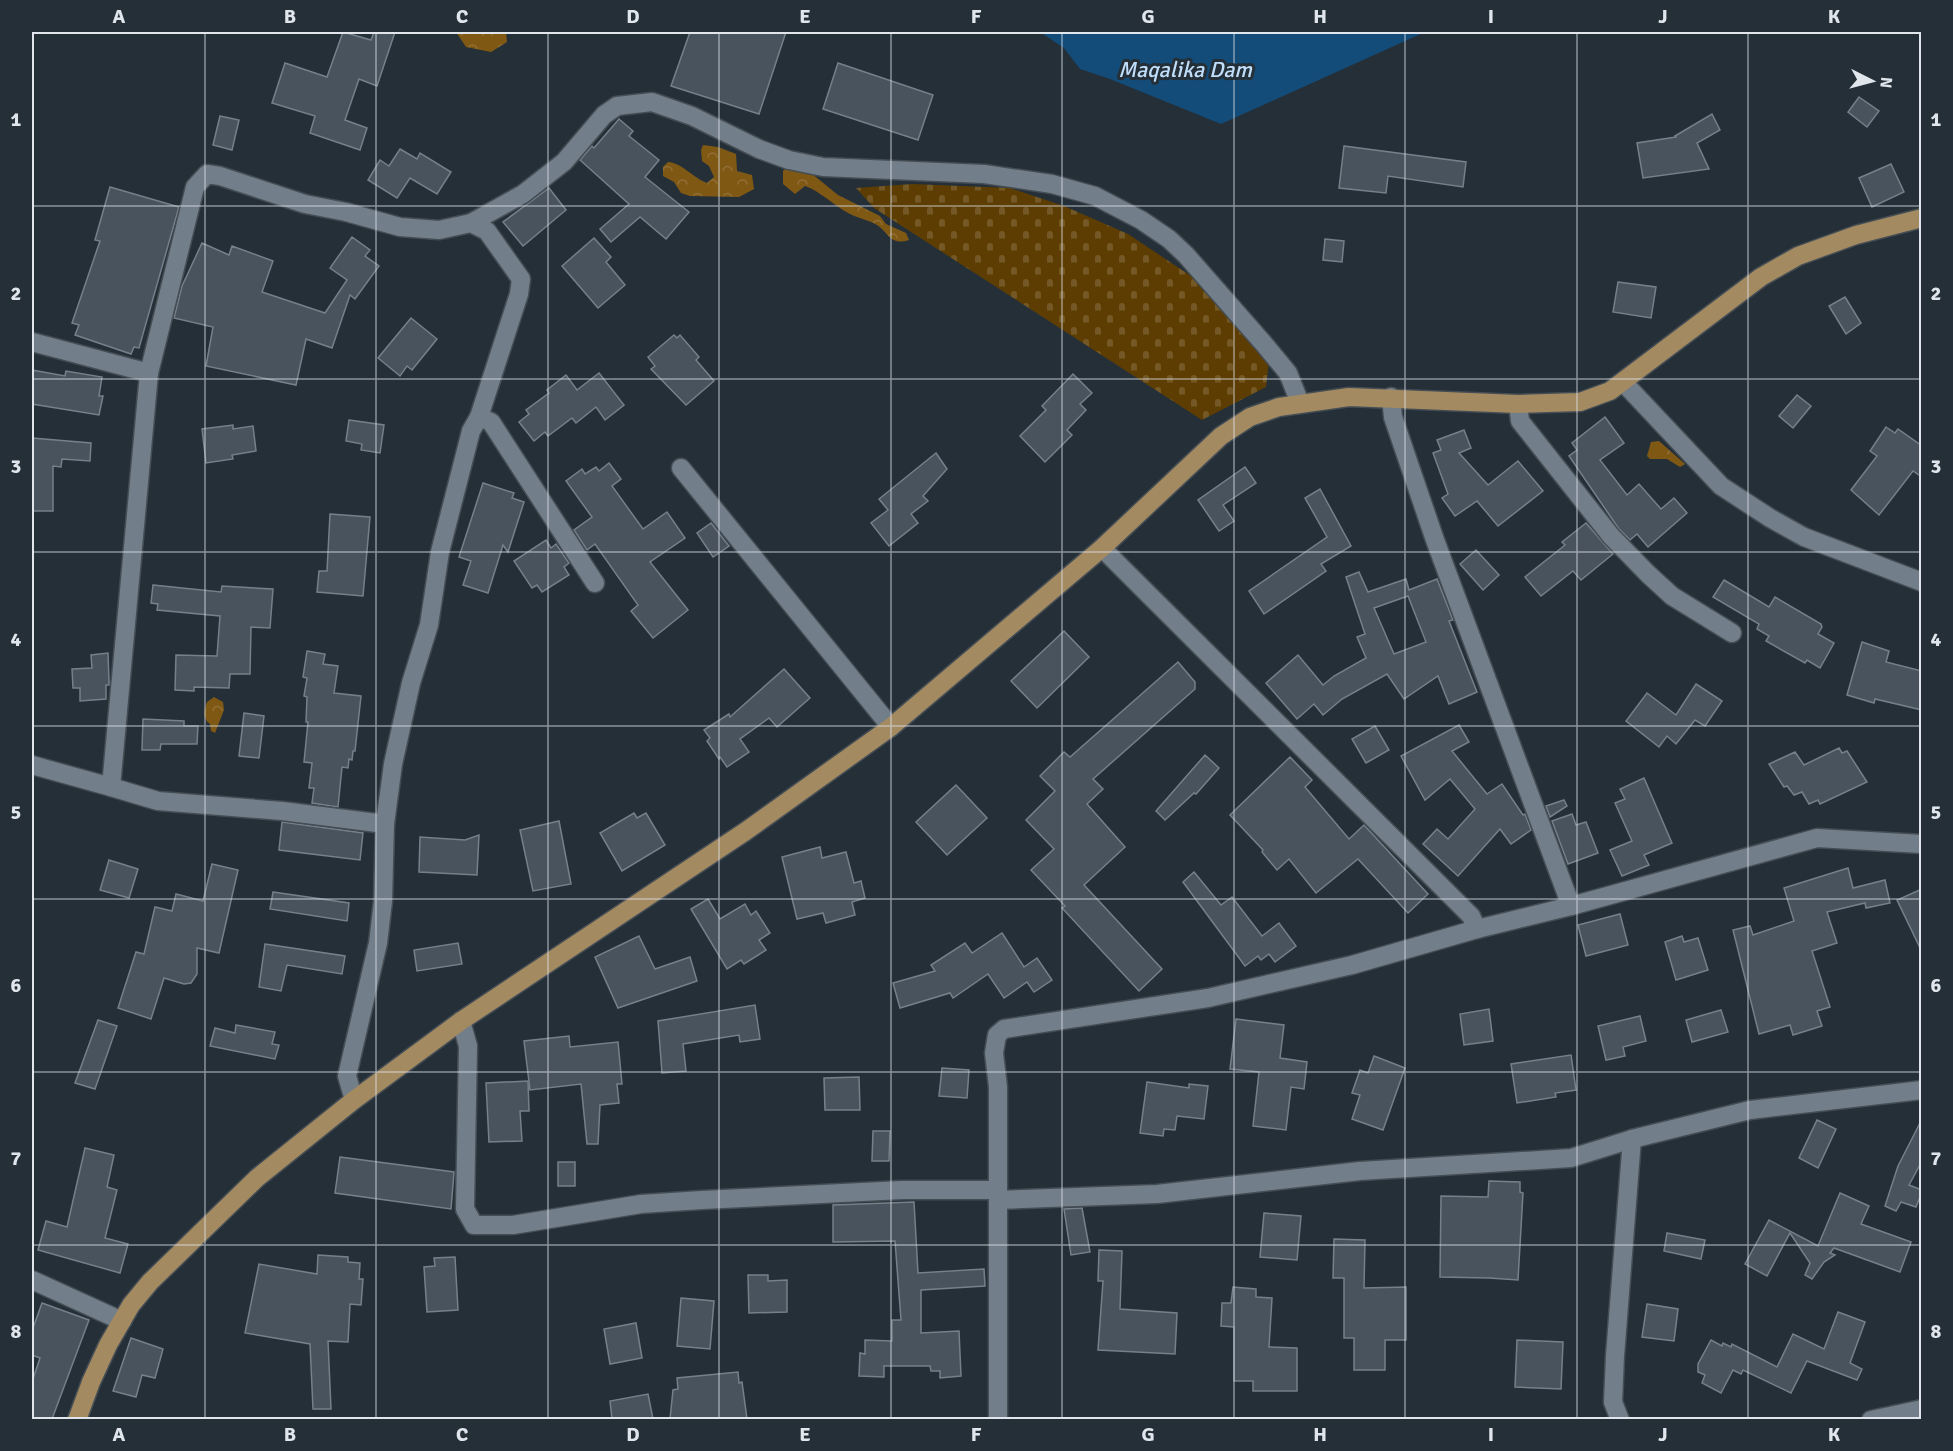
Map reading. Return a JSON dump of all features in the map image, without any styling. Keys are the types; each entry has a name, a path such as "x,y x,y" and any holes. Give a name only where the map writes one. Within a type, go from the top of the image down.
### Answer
{"main road":[{"path":"77,1419 91,1382 131,1305 150,1282 256,1178 354,1101 461,1022 746,831 891,727 1102,548 1221,436 1250,417 1279,407 1348,397 1518,404 1580,402 1610,391 1761,278 1798,256 1856,235 1922,218"}],"street":[{"path":"111,787 148,373 195,187 207,174 220,176 305,204 346,212 400,227 439,230 471,223 524,194 564,162 604,115 617,106 652,102 692,116 759,149 789,160 812,165 984,174 1052,184 1095,196 1141,220 1169,239 1186,255 1288,373 1300,403"},
{"path":"354,1101 347,1076 378,943 385,824 393,764 411,683 429,625 440,552 471,430 479,417 519,294 521,279 487,231 471,223"},
{"path":"32,342 148,373"},
{"path":"1623,382 1721,486 1804,537 1922,582"},
{"path":"1390,398 1393,417 1434,540 1570,906"},
{"path":"1518,404 1521,421 1611,536 1672,596 1732,633"},
{"path":"479,417 491,422 595,583"},
{"path":"681,468 891,727"},
{"path":"1102,548 1471,916 1477,929"},
{"path":"32,765 158,801 282,811 385,824"},
{"path":"998,1419 998,1087 994,1053 997,1035 1004,1029 1208,998 1352,965 1817,838 1922,844"},
{"path":"461,1022 468,1046 465,1209 474,1225 513,1225 641,1204 702,1200 902,1190 998,1195 1157,1194 1360,1171 1571,1158 1632,1139 1750,1110 1922,1090"},
{"path":"1620,1419 1613,1402 1632,1139"},
{"path":"32,1280 122,1321"},
{"path":"1871,1419 1922,1409"}],"green space":[{"path":"456,32 506,32 507,42 491,52 466,47"},
{"path":"703,145 718,147 736,154 737,171 752,175 754,189 739,197 690,196 681,193 674,182 663,176 663,167 668,162 673,163 707,183 714,177 709,166 702,161"},
{"path":"788,166 806,169 838,195 880,216 886,224 906,233 909,240 898,241 890,238 877,225 850,214 805,186 795,194 783,184 783,171"},
{"path":"912,184 1010,188 1064,206 1128,234 1203,284 1269,361 1266,387 1202,420 874,208 856,188"},
{"path":"1659,441 1685,464 1680,467 1667,459 1650,459 1647,456 1651,442"},
{"path":"214,697 223,702 224,710 215,733 211,731 204,714 207,702"}],"water":[{"name":"Maqalika Dam","path":"1040,32 1425,32 1221,124 1080,69 1064,48"}],"building":[{"path":"343,32 371,40 374,32 395,32 377,86 359,79 345,120 367,128 360,150 310,133 315,116 272,103 285,63 327,77"},
{"path":"690,32 786,32 759,114 671,86"},
{"path":"838,63 933,95 918,140 823,109"},
{"path":"1859,97 1879,111 1867,127 1848,112"},
{"path":"1712,114 1720,130 1697,143 1709,169 1643,178 1637,143 1676,137"},
{"path":"220,116 239,120 232,150 213,145"},
{"path":"619,119 633,131 629,136 659,160 645,177 689,212 666,239 640,217 611,242 600,229 629,204 580,160 592,146 594,148"},
{"path":"1344,146 1466,162 1463,187 1388,176 1386,193 1339,188"},
{"path":"400,149 417,159 420,153 451,172 437,194 410,178 397,198 368,180 380,160 389,166"},
{"path":"1891,164 1904,192 1872,207 1859,178"},
{"path":"110,187 179,207 139,348 134,347 131,354 75,335 79,325 72,323 100,241 95,240"},
{"path":"549,188 566,210 523,246 503,222"},
{"path":"352,237 370,250 365,256 379,266 355,299 350,295 332,348 306,339 296,385 206,366 213,327 174,318 182,286 202,243 229,255 232,246 273,261 262,292 325,313 347,280 330,268"},
{"path":"594,238 611,257 606,262 625,285 598,308 562,266"},
{"path":"1325,239 1344,241 1342,262 1323,260"},
{"path":"1618,282 1656,287 1651,318 1613,312"},
{"path":"1845,297 1861,323 1846,334 1829,306"},
{"path":"411,318 437,339 412,370 407,366 400,376 378,358"},
{"path":"674,335 677,338 680,335 699,357 696,360 714,381 686,405 651,369 655,366 648,357"},
{"path":"32,370 65,376 66,371 102,377 99,396 103,396 99,415 32,404"},
{"path":"599,373 624,405 605,420 596,407 576,423 572,418 548,436 545,432 534,441 519,422 529,414 526,410 549,393 547,390 566,375 577,390"},
{"path":"1073,374 1092,393 1080,404 1086,410 1067,430 1072,435 1045,462 1020,436 1046,410 1042,406"},
{"path":"1797,395 1811,406 1793,428 1779,416"},
{"path":"1605,417 1624,443 1600,460 1627,495 1639,484 1661,509 1674,498 1687,513 1648,547 1637,534 1630,540 1619,529 1569,456 1577,450 1572,443"},
{"path":"349,420 384,425 380,453 361,450 362,444 346,441"},
{"path":"233,425 233,429 253,426 256,451 232,455 233,459 206,463 202,429"},
{"path":"1886,427 1895,433 1898,429 1922,446 1922,477 1913,471 1879,515 1851,490 1877,456 1870,451"},
{"path":"1464,430 1471,448 1459,453 1488,485 1518,461 1543,491 1498,526 1477,501 1455,516 1442,498 1448,494 1433,453 1441,450 1437,440"},
{"path":"32,438 91,443 90,461 62,459 61,467 53,466 53,511 32,511"},
{"path":"936,453 947,469 923,496 928,501 911,514 918,523 889,546 871,523 888,510 879,499"},
{"path":"609,463 621,479 612,486 643,529 667,512 685,538 650,562 688,610 653,638 631,611 638,605 595,544 587,550 574,530 592,517 566,481 582,469 585,474 596,467 599,471"},
{"path":"1245,467 1256,483 1223,505 1234,521 1219,531 1198,500"},
{"path":"483,483 514,493 512,498 524,502 508,552 503,545 488,593 463,585 471,561 459,557"},
{"path":"1320,489 1351,546 1321,564 1326,571 1264,614 1249,591 1327,537 1305,498"},
{"path":"330,514 370,517 363,596 317,592 319,571 327,571"},
{"path":"711,523 729,546 713,557 697,533"},
{"path":"1586,523 1613,554 1581,580 1573,571 1541,596 1525,577 1565,545 1562,542"},
{"path":"546,540 551,548 556,544 569,563 564,567 569,575 542,592 537,585 532,588 514,561"},
{"path":"1476,550 1499,575 1483,590 1460,564"},
{"path":"1359,572 1368,592 1406,579 1409,590 1437,579 1453,620 1449,621 1477,692 1449,704 1438,676 1404,699 1387,674 1342,699 1323,715 1314,704 1297,719 1266,683 1298,655 1323,685 1366,658 1357,637 1365,634 1346,577","holes":["1408,596 1426,642 1394,654 1374,608"]},
{"path":"1724,580 1769,607 1775,597 1821,624 1822,627 1818,634 1834,643 1820,668 1807,660 1805,663 1766,641 1769,636 1757,629 1759,624 1713,597"},
{"path":"153,585 221,592 222,586 273,589 270,628 251,627 250,674 230,674 229,688 194,687 194,691 175,690 176,655 217,656 220,616 157,610 158,604 151,603"},
{"path":"1064,631 1089,657 1037,708 1011,681"},
{"path":"1862,642 1889,651 1886,662 1922,671 1922,710 1875,699 1874,703 1847,695"},
{"path":"307,651 325,654 323,664 338,666 334,693 361,696 355,751 353,751 352,760 349,759 348,768 342,767 338,807 312,803 314,788 309,788 312,763 304,762 308,722 306,722 307,697 304,696 307,678 303,677"},
{"path":"108,653 109,685 106,685 106,699 80,701 80,688 73,688 72,669 92,668 91,655"},
{"path":"1178,662 1195,682 1195,689 1093,779 1103,789 1087,804 1125,847 1084,885 1162,969 1139,991 1062,908 1065,906 1031,870 1054,849 1026,820 1055,791 1040,776 1064,752 1070,757"},
{"path":"784,669 810,698 777,727 769,718 740,739 749,752 727,767 707,741 710,738 704,730 729,714 730,717"},
{"path":"1696,684 1722,701 1705,726 1695,720 1676,744 1667,736 1659,747 1626,721 1647,693 1676,715"},
{"path":"244,713 264,716 259,758 239,756"},
{"path":"143,719 184,721 184,726 198,726 197,744 161,744 160,750 142,750"},
{"path":"1459,725 1469,742 1452,751 1487,794 1502,784 1523,815 1525,814 1531,830 1511,844 1500,829 1458,876 1423,844 1437,829 1448,839 1475,809 1450,779 1425,800 1401,756"},
{"path":"1375,726 1389,750 1366,763 1352,739"},
{"path":"1839,748 1842,753 1847,751 1867,782 1820,804 1818,800 1809,804 1802,792 1794,795 1787,786 1784,787 1769,764 1795,752 1804,765"},
{"path":"1205,755 1219,768 1196,794 1194,793 1165,820 1156,811"},
{"path":"1290,757 1312,780 1305,787 1349,839 1364,825 1428,894 1408,913 1358,859 1316,893 1289,859 1277,870 1262,852 1263,850 1230,815"},
{"path":"1644,778 1672,843 1644,855 1649,865 1622,876 1610,850 1632,841 1615,803 1625,799 1620,789"},
{"path":"956,785 987,818 947,855 916,822"},
{"path":"1564,800 1567,806 1550,817 1546,806"},
{"path":"634,813 637,818 646,813 665,845 622,871 600,833"},
{"path":"1572,814 1576,825 1586,822 1598,853 1568,864 1552,821"},
{"path":"559,821 571,884 533,891 520,830"},
{"path":"282,822 363,833 360,860 279,850"},
{"path":"479,835 477,875 419,872 420,837 465,840"},
{"path":"820,847 822,858 846,852 854,883 861,881 865,898 852,902 855,915 826,923 823,913 797,919 782,857"},
{"path":"109,860 138,869 129,898 100,890"},
{"path":"212,864 238,870 219,953 197,948 197,974 191,983 184,984 164,978 151,1019 118,1008 136,952 144,954 155,907 172,911 176,894 203,901"},
{"path":"1848,868 1853,888 1885,880 1890,903 1866,908 1865,903 1827,912 1837,943 1812,951 1830,1007 1817,1011 1822,1026 1793,1035 1790,1025 1759,1034 1733,930 1750,926 1753,935 1794,921 1784,888"},
{"path":"1194,872 1221,905 1232,897 1262,936 1279,923 1296,946 1275,962 1269,954 1261,960 1258,956 1245,966 1183,882"},
{"path":"1922,889 1922,952 1897,900"},
{"path":"273,892 349,903 347,921 270,909"},
{"path":"708,899 720,919 745,904 751,915 756,911 770,933 759,940 766,950 744,964 741,960 727,969 691,909"},
{"path":"1620,914 1628,945 1586,956 1578,925"},
{"path":"1002,933 1024,967 1037,958 1052,980 1034,992 1027,982 1004,998 988,974 953,998 950,993 900,1008 893,983 935,971 931,965 965,943 972,953"},
{"path":"639,936 655,969 690,957 697,981 618,1008 595,957"},
{"path":"1682,936 1684,942 1698,938 1708,970 1676,980 1665,942"},
{"path":"458,943 462,964 417,971 414,950"},
{"path":"265,944 345,956 342,974 287,965 281,991 259,987"},
{"path":"755,1005 760,1039 740,1042 739,1035 683,1044 686,1071 662,1073 658,1021"},
{"path":"1489,1009 1493,1041 1464,1045 1460,1014"},
{"path":"1721,1010 1728,1032 1692,1042 1686,1020"},
{"path":"1640,1016 1646,1041 1623,1047 1625,1056 1606,1060 1598,1026"},
{"path":"1236,1019 1284,1025 1280,1058 1307,1062 1304,1089 1291,1087 1286,1130 1253,1126 1259,1072 1230,1069"},
{"path":"98,1020 117,1026 95,1089 75,1083"},
{"path":"236,1025 275,1032 272,1044 279,1045 275,1059 210,1046 215,1028 235,1033"},
{"path":"569,1036 570,1047 618,1042 622,1084 617,1084 619,1103 600,1105 598,1144 587,1144 581,1084 530,1090 524,1041"},
{"path":"1571,1055 1576,1090 1555,1093 1556,1097 1517,1103 1511,1064"},
{"path":"1374,1056 1405,1068 1383,1130 1352,1119 1360,1095 1352,1093 1360,1070 1368,1073"},
{"path":"942,1068 969,1070 967,1098 939,1096"},
{"path":"859,1077 860,1110 825,1110 824,1078"},
{"path":"528,1081 529,1111 520,1111 522,1141 489,1142 486,1083"},
{"path":"1147,1082 1189,1088 1189,1084 1208,1086 1204,1119 1177,1116 1175,1130 1164,1129 1163,1136 1140,1133"},
{"path":"1922,1119 1922,1161 1909,1185 1922,1192 1916,1207 1901,1202 1896,1211 1885,1206 1898,1166"},
{"path":"1817,1120 1836,1129 1818,1168 1799,1158"},
{"path":"873,1131 890,1131 889,1161 872,1161"},
{"path":"85,1148 114,1155 107,1187 117,1190 105,1238 128,1244 120,1273 38,1250 46,1221 67,1227"},
{"path":"340,1157 454,1172 451,1209 335,1193"},
{"path":"558,1162 575,1162 575,1186 558,1186"},
{"path":"1489,1181 1520,1182 1520,1192 1523,1193 1518,1280 1440,1277 1441,1196 1488,1197"},
{"path":"1840,1193 1869,1206 1861,1224 1911,1242 1900,1272 1834,1248 1830,1253 1835,1255 1824,1262 1812,1279 1805,1275 1810,1263 1790,1233 1767,1276 1745,1264 1769,1220 1818,1246"},
{"path":"914,1202 918,1273 984,1269 985,1286 921,1290 921,1333 959,1331 961,1376 940,1378 940,1371 931,1371 930,1366 884,1366 884,1377 859,1376 860,1353 865,1354 865,1340 892,1341 892,1320 901,1320 895,1241 833,1242 833,1205"},
{"path":"1082,1208 1090,1252 1071,1255 1064,1209"},
{"path":"1264,1213 1301,1216 1297,1260 1260,1257"},
{"path":"1667,1233 1705,1240 1701,1259 1664,1251"},
{"path":"1334,1239 1365,1240 1364,1288 1406,1287 1406,1340 1385,1340 1385,1370 1354,1370 1354,1338 1344,1338 1344,1278 1333,1278"},
{"path":"1099,1250 1122,1251 1120,1309 1177,1313 1175,1354 1098,1350 1103,1281 1098,1281"},
{"path":"318,1255 348,1257 348,1262 360,1263 359,1279 363,1279 361,1305 350,1304 348,1342 328,1341 331,1409 313,1409 310,1344 245,1333 259,1264 317,1274"},
{"path":"455,1257 458,1310 427,1312 424,1267 435,1266 434,1258"},
{"path":"748,1275 768,1275 768,1281 787,1280 787,1312 749,1313"},
{"path":"1233,1287 1256,1289 1256,1297 1272,1298 1269,1347 1297,1348 1297,1391 1253,1391 1253,1381 1234,1381 1234,1327 1221,1326 1222,1303 1231,1303"},
{"path":"681,1298 714,1301 710,1349 677,1346"},
{"path":"42,1303 89,1320 52,1419 32,1419 32,1382 40,1358 32,1355 32,1331"},
{"path":"1647,1304 1678,1309 1674,1341 1642,1337"},
{"path":"1838,1312 1865,1322 1850,1363 1862,1369 1857,1380 1807,1361 1791,1393 1743,1370 1741,1374 1733,1370 1721,1393 1702,1383 1705,1375 1698,1372 1698,1364 1711,1340 1722,1346 1723,1343 1731,1347 1732,1344 1777,1367 1793,1334 1824,1349"},
{"path":"636,1323 642,1358 610,1364 604,1329"},
{"path":"131,1338 163,1349 155,1378 142,1375 136,1397 113,1391"},
{"path":"1517,1340 1563,1342 1561,1389 1515,1387"},
{"path":"738,1372 739,1383 742,1382 747,1419 670,1419 673,1390 678,1389 677,1378"},
{"path":"648,1394 653,1419 612,1419 610,1401"}]}
